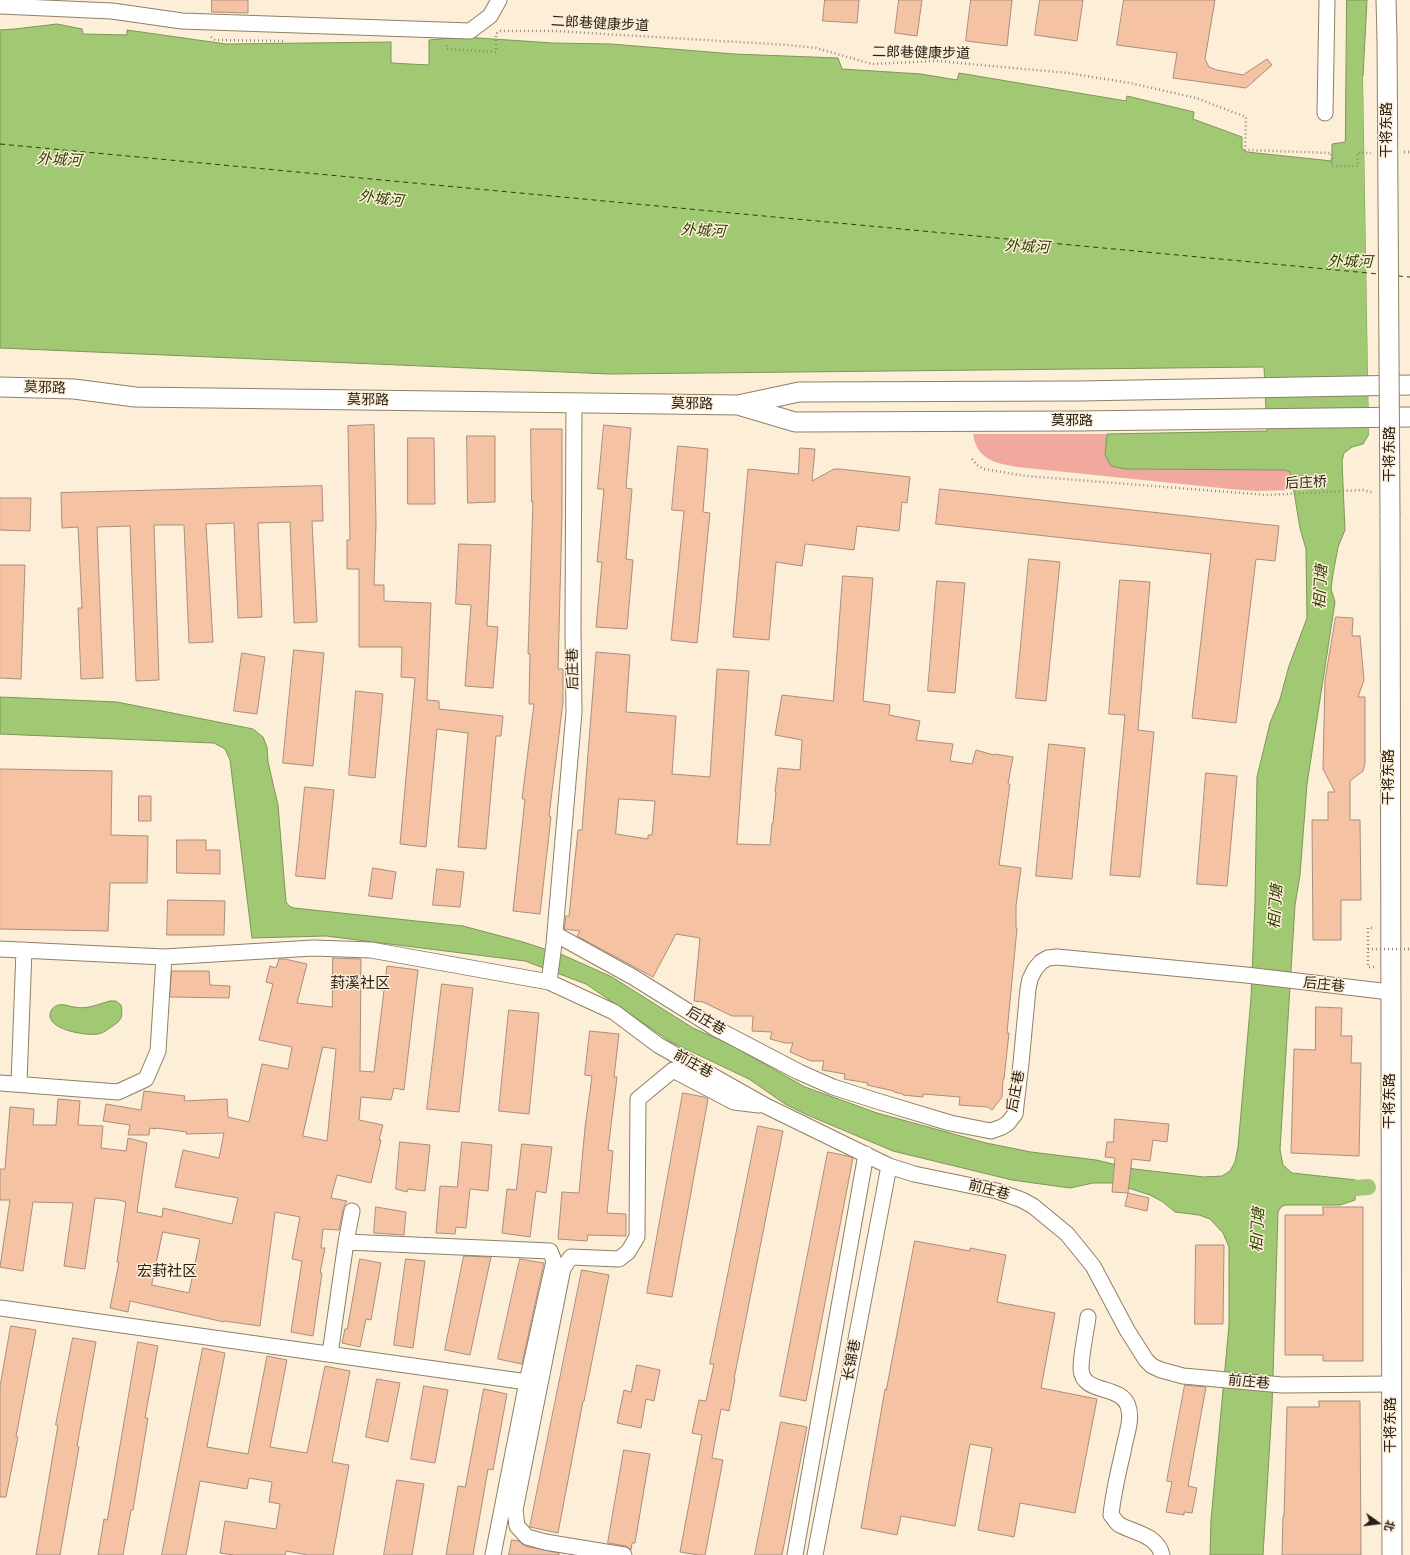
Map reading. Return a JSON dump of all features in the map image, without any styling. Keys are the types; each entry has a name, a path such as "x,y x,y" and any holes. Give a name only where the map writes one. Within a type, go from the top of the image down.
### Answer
{"main road":[{"name":"干将东路","path":"1386,0 1390,514 1392,1555"},
{"name":"莫邪路","path":"0,387 74,389 135,397 738,404 798,392 1080,391 1410,385"},
{"name":"莫邪路","path":"738,404 795,422 1076,421 1410,417"}],"street":[{"path":"0,6 112,11 190,21 470,31 490,16 499,0"},
{"path":"1325,113 1327,0"},
{"name":"后庄巷","path":"549,982 555,939 574,712 574,402"},
{"name":"后庄巷","path":"555,939 632,977 715,1028 799,1072 833,1087 950,1122 991,1130 1002,1127 1008,1123 1015,1114 1021,1071 1028,990 1035,969 1041,962 1048,958 1057,957 1246,975 1390,992"},
{"name":"前庄巷","path":"0,949 164,956 314,948 371,950 549,982 614,1012 658,1045 766,1106 888,1166 914,1174 997,1191 1022,1200 1033,1206 1056,1223 1078,1247 1100,1279 1134,1341 1152,1366 1183,1376 1282,1385 1391,1384"},
{"path":"19,1083 24,950"},
{"path":"0,1083 19,1083 118,1092 146,1079 158,1051 164,956"},
{"path":"624,1555 533,1539 527,1537 517,1526 515,1510 563,1268 571,1257 619,1259 628,1252 637,1237 638,1099 673,1070 734,1102 766,1106"},
{"path":"795,1555 866,1154"},
{"name":"长锦巷","path":"815,1555 888,1166"},
{"path":"330,1354 346,1242 352,1211"},
{"path":"346,1242 550,1251 554,1262 527,1382 493,1555"},
{"path":"0,1308 527,1382"},
{"path":"1088,1317 1081,1370 1085,1380 1090,1385 1122,1396 1128,1406 1129,1419 1113,1498 1112,1515 1118,1524 1151,1538 1161,1551 1162,1555"}],"path":[{"name":"二郎巷健康步道","path":"496,34 500,31 555,31 788,45 816,48 872,64 937,61 1068,73 1130,83 1196,98 1246,117 1245,150 1331,153 1332,166 1358,166 1357,153 1372,153"},
{"path":"1402,152 1410,152"},
{"name":"后庄桥","path":"972,459 977,465 984,469 1026,476 1267,495 1363,490 1370,492"},
{"path":"1368,928 1368,967"},
{"path":"1368,949 1410,949"}],"shaded area":[{"path":"973,434 1107,434 1105,455 1126,469 1285,470 1290,472 1294,490 1256,491 1230,489 1017,467 1001,464 988,459 978,450"}],"water":[{"path":"1347,0 1367,0 1363,76 1369,434 1363,444 1352,447 1344,453 1342,461 1345,530 1338,547 1333,574 1331,589 1335,602 1307,784 1300,875 1295,905 1280,1150 1283,1165 1292,1173 1356,1180 1355,1200 1340,1205 1285,1205 1281,1207 1278,1212 1272,1407 1263,1555 1210,1555 1211,1520 1229,1325 1229,1247 1223,1233 1210,1219 1199,1215 1175,1212 1163,1202 1150,1195 1113,1183 1093,1183 1070,1188 1012,1180 893,1151 785,1104 749,1079 671,1042 586,984 525,961 326,936 252,938 230,760 225,749 214,743 0,734 0,697 117,702 253,729 263,737 267,747 268,762 278,805 286,902 289,906 294,908 463,926 523,942 563,955 612,977 693,1028 729,1044 805,1087 877,1113 986,1143 1031,1152 1096,1160 1134,1169 1204,1177 1222,1176 1230,1171 1235,1162 1238,1147 1251,998 1255,902 1257,777 1270,723 1280,699 1289,666 1307,618 1306,549 1300,528 1290,472 1285,470 1126,469 1111,466 1105,455 1107,434 1267,431 1264,367 610,374 0,348 0,30 57,24 82,29 83,34 127,35 127,30 226,44 391,42 391,63 429,65 429,40 463,37 553,43 611,44 734,54 838,58 842,69 921,74 957,80 959,73 1126,101 1127,96 1194,112 1193,119 1242,137 1242,149 1247,152 1332,161 1332,144 1345,142"},
{"path":"110,1001 116,1001 121,1005 122,1016 108,1029 98,1034 78,1033 62,1028 52,1021 50,1016 52,1009 58,1005 83,1008"}],"pier":[{"path":"1363,76 1365,76 1366,136 1410,136 1410,366 1370,367 1371,434 1369,437"}],"building":[{"path":"212,0 248,0 248,13 212,12"},
{"path":"825,0 859,0 857,23 823,21"},
{"path":"899,0 922,0 917,36 895,33"},
{"path":"971,0 1012,0 1007,46 966,41"},
{"path":"1040,0 1083,0 1077,41 1035,35"},
{"path":"1124,0 1215,0 1205,59 1209,67 1243,75 1267,59 1272,65 1246,88 1173,78 1177,53 1117,45"},
{"path":"374,425 376,524 374,585 384,585 384,601 431,603 427,700 439,701 439,709 503,716 501,736 496,736 486,849 458,847 468,733 437,729 426,847 400,844 415,678 401,677 402,647 359,647 359,569 347,569 347,540 350,540 348,426"},
{"path":"604,425 631,428 626,488 632,489 626,559 633,560 627,629 596,627 602,562 597,562 604,489 598,489"},
{"path":"531,429 562,429 562,514 558,669 563,669 563,702 549,816 551,817 540,914 513,911 525,799 522,799 534,704 529,704 530,654 528,654 533,502"},
{"path":"467,436 495,436 495,502 468,503"},
{"path":"408,438 434,438 435,504 408,504"},
{"path":"678,446 708,449 703,512 710,513 697,643 671,640 684,511 672,510"},
{"path":"800,448 815,449 812,481 834,469 910,477 907,503 902,502 899,531 857,526 854,550 806,544 802,566 776,562 769,640 733,637 748,469 798,474"},
{"path":"322,486 323,521 312,521 317,622 294,623 290,522 258,523 262,617 238,618 234,523 206,524 213,642 189,643 184,525 154,525 159,680 136,681 130,526 97,527 103,678 81,679 78,608 82,608 78,527 62,528 61,493"},
{"path":"940,489 1279,526 1275,561 1256,559 1236,723 1192,718 1211,554 936,524"},
{"path":"0,498 31,498 30,531 0,530"},
{"path":"459,544 491,545 487,626 498,627 493,688 465,686 471,605 456,604"},
{"path":"1029,559 1060,562 1046,701 1016,698"},
{"path":"0,565 25,565 21,679 0,678"},
{"path":"843,576 873,578 863,701 890,705 889,715 920,721 916,740 953,744 950,761 972,764 976,750 994,755 1013,757 1008,784 1010,784 999,865 1021,868 1016,906 1017,928 1007,1033 1009,1033 1002,1097 992,1110 988,1107 959,1105 960,1097 923,1094 923,1097 903,1095 894,1091 867,1085 868,1083 844,1079 845,1074 822,1070 824,1061 811,1061 790,1052 793,1043 785,1043 770,1039 772,1032 752,1031 753,1016 732,1016 703,1002 694,1001 700,938 676,934 653,977 577,936 580,931 564,929 566,916 569,916 578,830 582,830 596,652 630,655 626,712 676,716 672,774 710,777 717,669 749,671 737,844 770,845 778,768 800,770 802,740 775,735 782,695 833,701","holes":["619,799 655,801 652,835 648,835 648,839 616,834"]},
{"path":"1120,580 1150,582 1138,730 1154,732 1140,877 1110,875 1125,715 1109,714"},
{"path":"937,581 965,583 955,693 928,691"},
{"path":"1336,617 1353,618 1352,636 1360,636 1364,680 1358,697 1365,697 1365,763 1363,771 1350,781 1350,820 1360,820 1361,900 1341,900 1341,940 1313,940 1312,820 1328,820 1328,792 1335,792 1323,769 1325,680"},
{"path":"294,650 324,653 313,766 283,763"},
{"path":"242,653 265,657 257,714 234,711"},
{"path":"356,691 383,694 375,778 349,775"},
{"path":"1049,744 1085,748 1072,879 1036,876"},
{"path":"0,769 112,771 111,835 148,836 147,883 110,883 108,931 0,929"},
{"path":"1206,773 1237,776 1227,886 1197,884"},
{"path":"305,787 334,790 325,879 296,876"},
{"path":"139,796 151,796 151,821 139,821"},
{"path":"177,840 206,840 206,850 220,850 220,874 177,873"},
{"path":"373,868 396,872 392,899 369,896"},
{"path":"437,869 464,872 460,907 433,905"},
{"path":"168,900 225,901 224,935 167,935"},
{"path":"333,958 361,959 360,1071 374,1072 387,966 418,970 404,1090 394,1088 391,1100 361,1097 359,1120 383,1125 371,1183 337,1175 331,1198 347,1201 343,1209 339,1230 323,1229 321,1248 325,1248 320,1273 322,1273 313,1336 291,1332 302,1261 292,1259 300,1217 275,1212 260,1326 224,1322 130,1301 128,1312 110,1308 119,1262 117,1262 126,1202 119,1200 95,1198 85,1269 64,1266 73,1203 33,1202 23,1271 0,1267 10,1200 0,1200 0,1169 5,1169 10,1107 34,1109 33,1125 56,1125 58,1099 80,1101 78,1125 103,1126 101,1148 126,1151 128,1138 147,1143 137,1212 162,1217 163,1208 232,1224 238,1198 175,1187 183,1150 219,1158 224,1133 186,1134 187,1132 150,1128 149,1135 128,1135 130,1125 103,1121 106,1104 141,1110 144,1091 185,1096 184,1101 227,1099 228,1117 249,1122 262,1064 288,1069 292,1047 259,1040 273,984 266,982 270,966 276,968 279,959 307,964 297,1003 332,1007","holes":["323,1047 336,1049 327,1141 303,1136","163,1232 200,1239 189,1293 152,1285"]},
{"path":"172,971 209,971 210,985 230,986 229,998 170,997"},
{"path":"442,984 473,988 459,1112 427,1109"},
{"path":"1316,1007 1342,1008 1341,1036 1352,1036 1351,1063 1361,1063 1359,1156 1291,1153 1294,1049 1315,1050"},
{"path":"509,1010 539,1013 529,1114 499,1111"},
{"path":"590,1031 619,1034 614,1077 617,1077 608,1150 613,1151 607,1213 626,1214 626,1236 588,1235 587,1241 558,1239 562,1192 579,1193 585,1128 592,1076 585,1075"},
{"path":"683,1093 708,1099 672,1297 647,1293"},
{"path":"1115,1119 1169,1124 1167,1142 1153,1140 1150,1161 1132,1159 1128,1193 1112,1192 1115,1158 1105,1157 1107,1142 1113,1142"},
{"path":"758,1126 783,1131 729,1411 721,1409 712,1458 723,1460 705,1555 680,1552 702,1435 692,1433 699,1400 706,1401 714,1364 710,1364"},
{"path":"400,1142 430,1145 425,1191 408,1189 407,1192 396,1189"},
{"path":"462,1142 492,1145 488,1191 470,1189 466,1228 456,1227 455,1234 436,1233 440,1186 457,1187"},
{"path":"522,1144 552,1147 546,1193 536,1191 530,1237 502,1233 507,1189 516,1190"},
{"path":"828,1152 853,1158 806,1401 780,1396"},
{"path":"1128,1193 1149,1198 1147,1211 1125,1206"},
{"path":"376,1207 406,1212 404,1235 374,1233"},
{"path":"1323,1207 1363,1207 1363,1361 1323,1361 1323,1355 1285,1355 1285,1215 1323,1215"},
{"path":"915,1241 970,1251 970,1248 1006,1255 997,1302 1055,1313 1041,1388 1097,1399 1075,1513 1020,1503 1014,1537 978,1530 992,1448 970,1444 955,1526 901,1516 897,1535 861,1528 885,1389 886,1390"},
{"path":"1196,1245 1224,1245 1223,1324 1195,1324"},
{"path":"464,1256 491,1257 470,1355 445,1350"},
{"path":"360,1259 381,1263 371,1320 366,1319 360,1347 342,1343 345,1329 347,1329"},
{"path":"406,1259 425,1261 413,1348 394,1345"},
{"path":"520,1259 544,1263 522,1364 498,1359"},
{"path":"582,1270 609,1275 558,1533 530,1527"},
{"path":"11,1326 36,1330 16,1437 18,1437 6,1497 0,1497 0,1387"},
{"path":"73,1338 96,1342 77,1446 79,1447 60,1555 36,1555 58,1425 56,1425"},
{"path":"138,1342 158,1346 145,1418 148,1418 133,1510 131,1510 123,1555 98,1555 104,1519 107,1520"},
{"path":"203,1348 225,1353 207,1447 248,1454 267,1356 287,1360 270,1447 307,1453 325,1366 350,1371 332,1462 349,1465 333,1555 308,1555 286,1551 285,1555 234,1555 220,1553 225,1521 276,1529 280,1504 269,1502 272,1482 249,1478 247,1489 200,1481 186,1555 162,1555"},
{"path":"637,1365 660,1370 654,1401 646,1399 641,1428 617,1423 624,1390 631,1392"},
{"path":"377,1379 400,1383 388,1442 366,1437"},
{"path":"1185,1385 1206,1387 1188,1486 1197,1488 1192,1513 1184,1512 1184,1515 1166,1512 1172,1482 1167,1481"},
{"path":"424,1386 448,1390 435,1463 411,1459"},
{"path":"484,1389 507,1394 493,1470 488,1469 473,1555 446,1555 458,1486 465,1487"},
{"path":"1319,1401 1360,1401 1361,1555 1282,1555 1287,1407 1319,1407"},
{"path":"781,1422 807,1427 782,1555 755,1555"},
{"path":"624,1450 650,1454 635,1543 632,1543 631,1550 626,1546 608,1543"},
{"path":"397,1480 424,1484 412,1555 384,1555"},
{"path":"512,1540 519,1541 525,1546 559,1553 559,1555 509,1555"}],"waterway":[{"path":"1355,1188 1368,1187"}],"ferry route":[{"path":"0,144 1379,274"},
{"path":"1398,276 1410,277"}],"district":[{"name":"葑溪社区","path":"360,984"},
{"name":"宏葑社区","path":"167,1272"}],"water label":[{"name":"外城河","path":"59,160"},
{"name":"外城河","path":"381,199"},
{"name":"外城河","path":"703,231"},
{"name":"外城河","path":"1027,247"},
{"name":"外城河","path":"1350,262"},
{"name":"相门塘","path":"1321,587"},
{"name":"相门塘","path":"1276,907"},
{"name":"相门塘","path":"1258,1230"}]}
